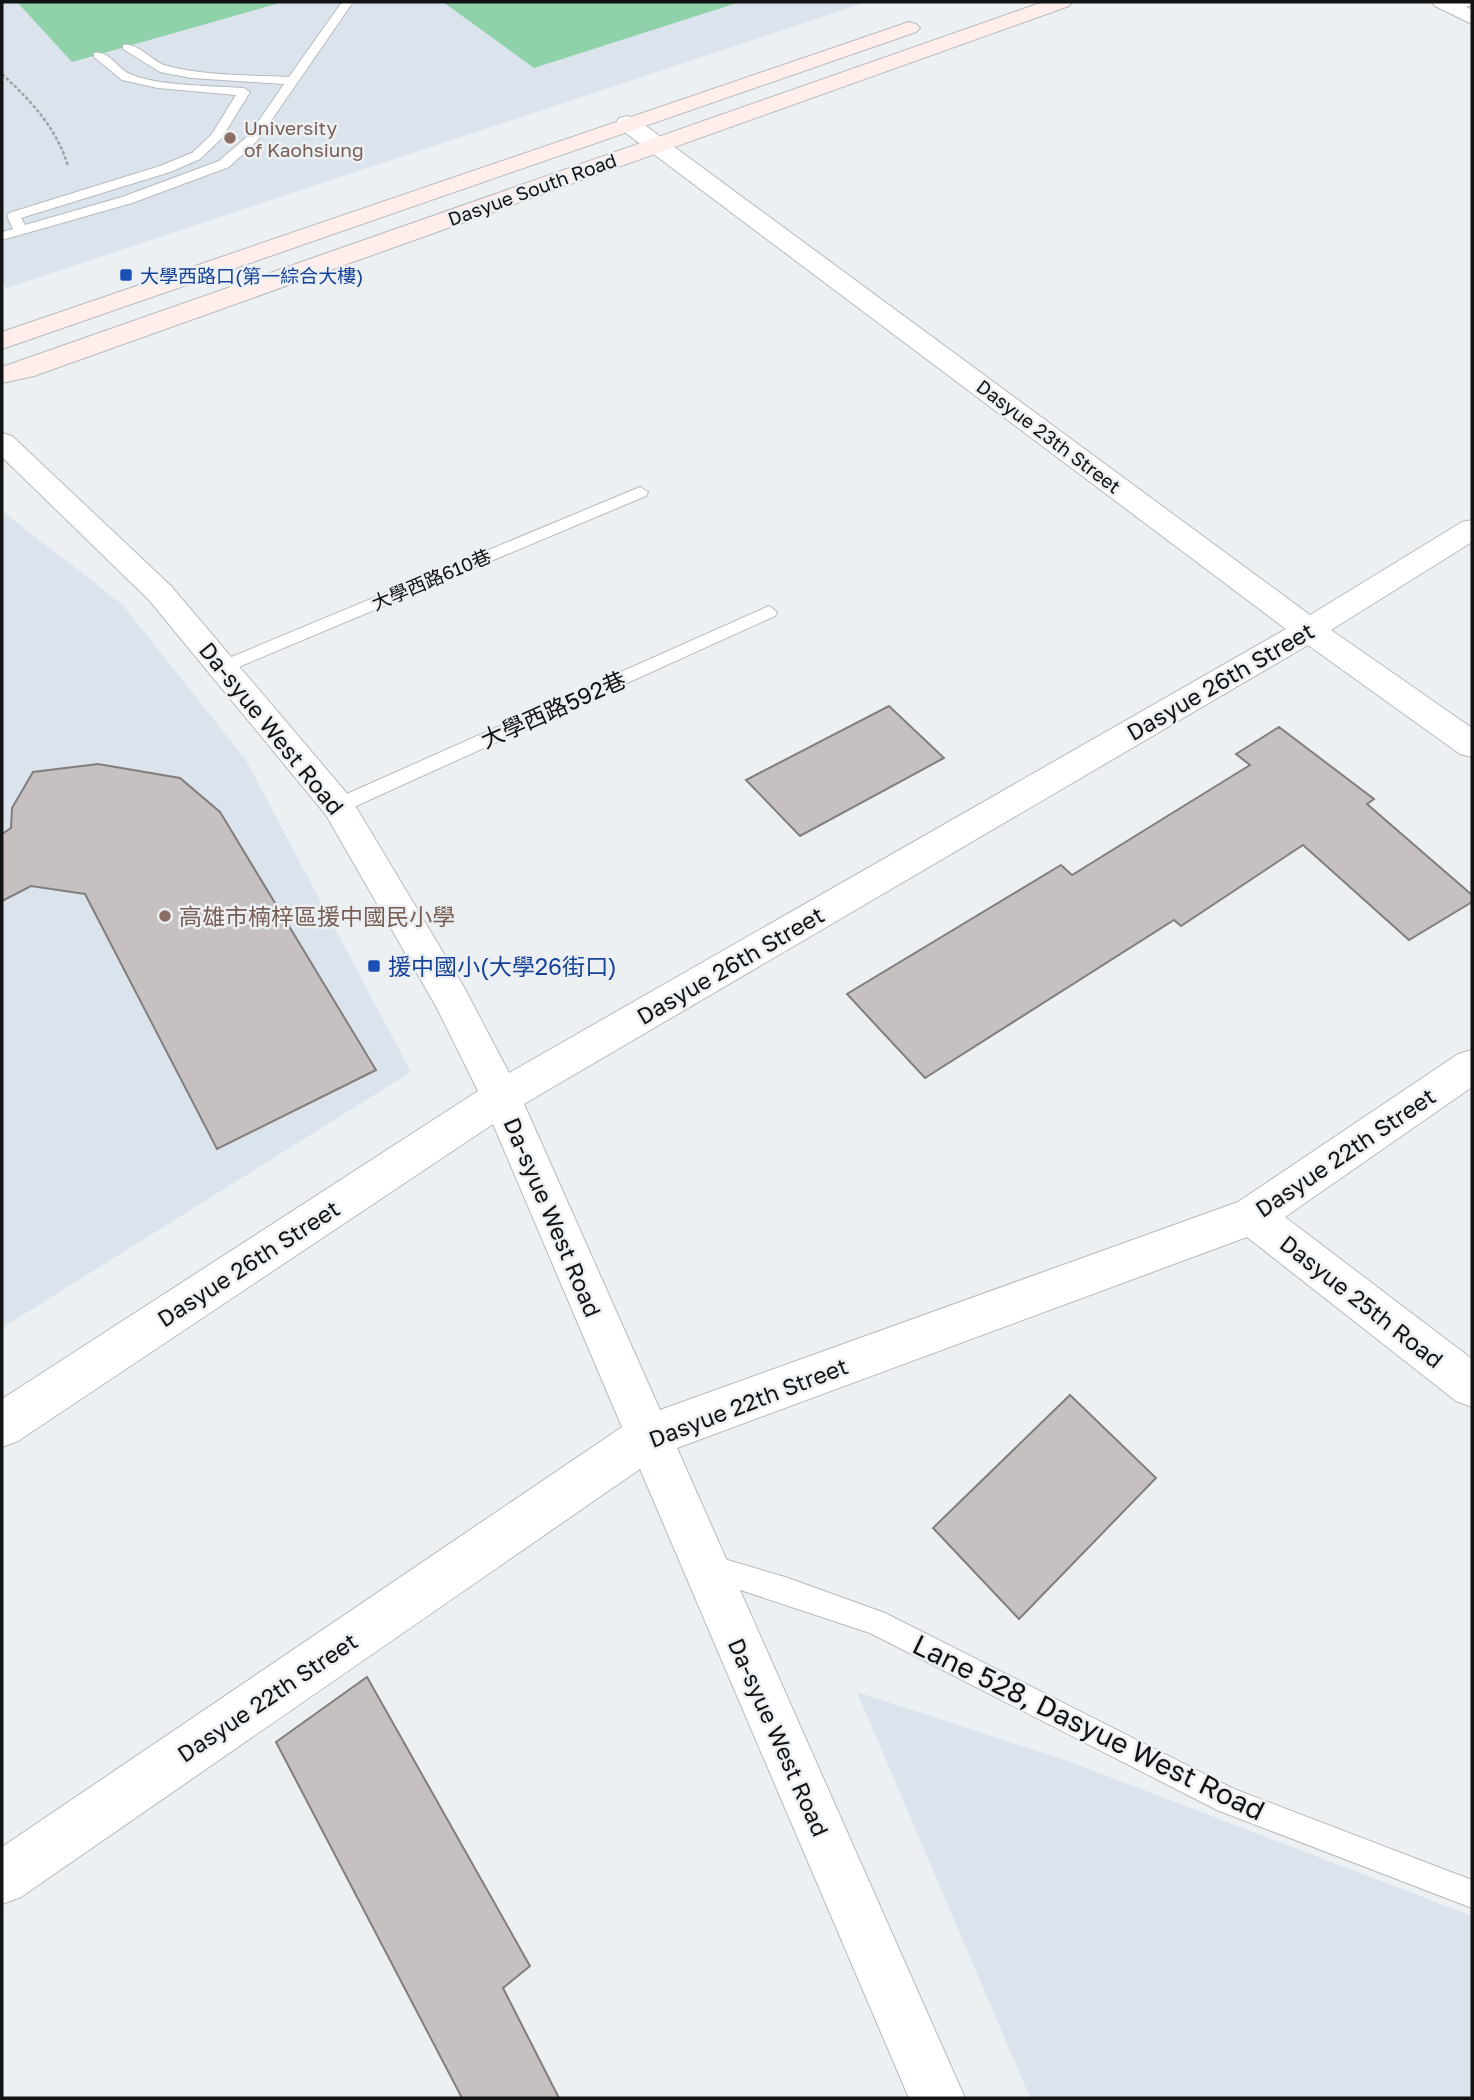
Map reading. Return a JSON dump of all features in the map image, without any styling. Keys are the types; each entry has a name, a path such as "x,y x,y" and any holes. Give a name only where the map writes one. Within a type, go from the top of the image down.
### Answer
{"street":[{"name":"Dasyue South Road","path":"2,374 24,370 1062,2"},
{"path":"1455,4 1472,18"},
{"name":"Dasyue South Road","path":"2,341 934,19"},
{"name":"Dasyue 23th Street","path":"627,123 1309,630 1472,745"},
{"name":"Da-syue West Road","path":"2,442 160,593 338,806 452,1000 501,1097 937,2098"},
{"name":"Dasyue 26th Street","path":"2,1425 501,1097 1309,630 1472,529"},
{"name":"Dasyue 22th Street","path":"2,1878 647,1437 1252,1216 1472,1066"},
{"name":"Dasyue 25th Road","path":"1252,1216 1472,1386"}],"lane":[{"path":"2,236 127,200 224,164 254,138 290,81 347,2"},
{"path":"127,47 160,68 192,74 290,81"},
{"path":"20,230 10,211 164,169 196,156 217,136 244,92 158,84 126,78 98,55"},
{"name":"大學西路610巷","path":"223,667 640,492"},
{"name":"大學西路592巷","path":"338,806 769,612"},
{"name":"Lane 528, Dasyue West Road","path":"704,1567 785,1590 876,1622 1227,1800 1472,1894"}],"path":[{"path":"2,74 39,109 62,143 68,167"}],"shaded area":[{"name":"University of Kaohsiung","path":"2,2 867,2 7,288 2,282"},
{"name":"高雄市楠梓區援中國民小學","path":"2,511 122,604 246,760 411,1072 2,1328"},
{"path":"857,1692 1068,1761 1472,1916 1472,2098 1030,2098"}],"green space":[{"path":"17,2 283,2 72,62"},
{"path":"443,2 740,2 534,68"}],"building":[{"path":"889,706 944,758 800,836 746,780"},
{"path":"1279,727 1374,799 1367,804 1472,895 1472,902 1409,940 1303,845 1181,926 1174,920 925,1078 847,994 1061,865 1072,875 1250,765 1236,754"},
{"path":"98,764 180,778 220,812 376,1070 217,1149 85,894 31,886 2,901 2,834 11,828 12,808 33,772"},
{"path":"1070,1395 1156,1478 1019,1619 933,1528"},
{"path":"367,1677 530,1966 503,1988 559,2098 462,2098 276,1742"}],"place":[{"name":"University of Kaohsiung","path":"230,138"},
{"name":"大學西路口(第一綜合大樓)","path":"126,275"},
{"name":"高雄市楠梓區援中國民小學","path":"165,916"},
{"name":"援中國小(大學26街口)","path":"374,966"}]}
